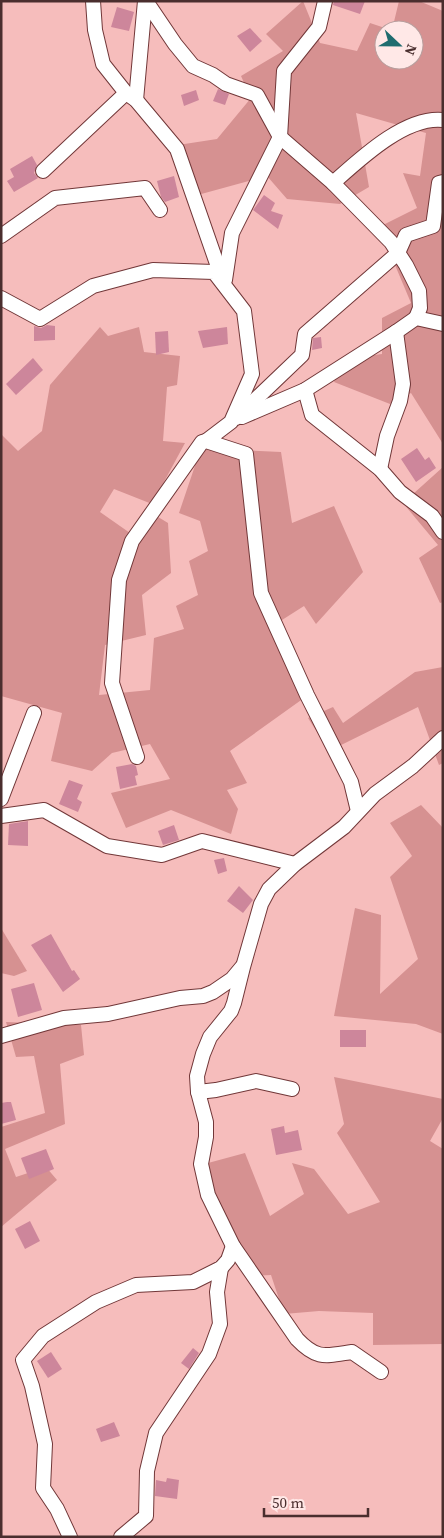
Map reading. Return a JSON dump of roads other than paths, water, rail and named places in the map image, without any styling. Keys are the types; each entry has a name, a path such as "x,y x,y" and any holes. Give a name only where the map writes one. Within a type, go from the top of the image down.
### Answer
{"street":[{"path":"93,1 95,30 103,64 177,149 224,283"},
{"path":"43,171 131,97 145,1"},
{"path":"145,1 193,66 213,75 226,84 257,95 280,137 333,183 391,242 419,291 420,308 416,318 305,390 232,422"},
{"path":"224,283 232,233 280,137 284,71 319,27 325,1"},
{"path":"333,183 364,156 402,129 435,119 443,120"},
{"path":"137,757 112,683 119,580 132,541 202,442 232,422 302,355 304,334 398,253 406,235 433,226 439,183 443,182"},
{"path":"1,236 55,198 145,188 160,210"},
{"path":"1,298 40,319 93,286 152,270 214,272 244,311 252,374 232,422"},
{"path":"416,318 443,324"},
{"path":"380,469 387,436 400,401 403,384 396,332"},
{"path":"305,390 312,415 380,469 400,492 432,516 443,532"},
{"path":"206,441 246,454 262,593 308,695 351,782 358,811"},
{"path":"1,799 34,713"},
{"path":"381,1372 352,1352 322,1356 306,1348 297,1339 233,1246 208,1195 201,1164 206,1137 206,1122 198,1092 197,1076 210,1037 231,1011 261,904 269,888 295,864 344,827 375,794 413,766 443,738"},
{"path":"1,816 44,810 107,846 162,855 202,841 295,864"},
{"path":"1,1036 64,1018 108,1014 180,998 203,996 232,979 242,967"},
{"path":"198,1092 256,1081 292,1089"},
{"path":"70,1537 57,1509 43,1488 45,1444 32,1386 23,1360 43,1336 96,1302 136,1285 193,1282 221,1268 228,1260 233,1246"},
{"path":"121,1537 146,1516 147,1471 156,1433 209,1354 220,1324 217,1292 221,1268"}]}
